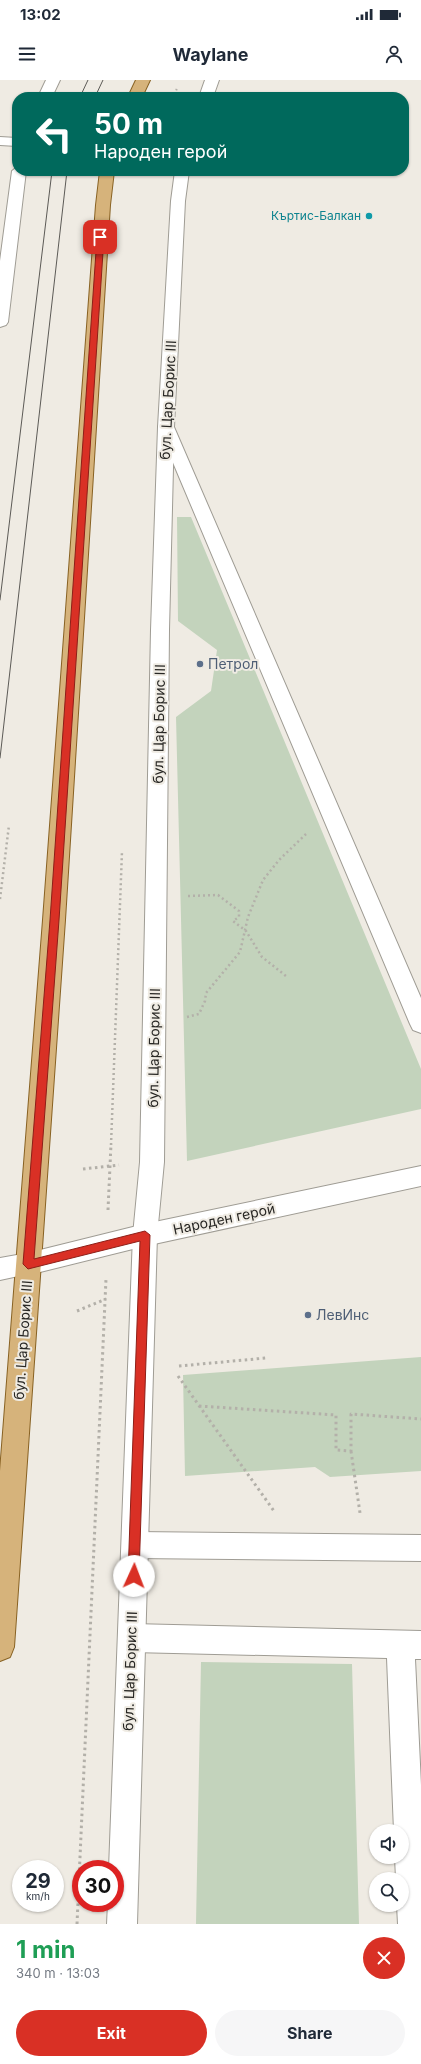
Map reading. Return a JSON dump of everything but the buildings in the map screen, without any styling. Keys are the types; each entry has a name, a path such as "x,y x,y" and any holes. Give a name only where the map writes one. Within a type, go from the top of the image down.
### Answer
{"main road":[{"path":"137,92 143,80"},
{"name":"бул. Цар Борис III","path":"0,1647 55,912 102,213 106,176"}],"street":[{"path":"47,92 53,80"},
{"path":"208,92 212,80"},
{"path":"0,141 12,142"},
{"path":"0,322 18,176"},
{"name":"бул. Цар Борис III","path":"122,1924 145,1235 152,1162 160,630 166,427 178,201 181,176"},
{"path":"166,427 421,1024"},
{"name":"Народен герой","path":"0,1269 28,1264 145,1235 421,1176"},
{"path":"135,1545 421,1548"},
{"path":"132,1638 411,1645 413,1924"}],"path":[{"path":"199,1014 205,1001 206,993 240,952 248,917 263,880 285,855 331,814"},
{"path":"0,899 9,825"},
{"path":"196,896 218,895 239,911 239,917 233,921 246,931 262,957 286,976"},
{"path":"83,1169 110,1166"},
{"path":"77,1924 106,1275"},
{"path":"77,1311 112,1296"},
{"path":"179,1366 266,1358"},
{"path":"178,1376 299,1546"},
{"path":"199,1406 336,1414 336,1450 351,1451"},
{"path":"355,1478 351,1451 351,1414 421,1419"}],"green space":[{"path":"177,517 191,517 421,1069 421,1109 187,1161 176,717 211,691 217,650 178,621"},
{"path":"421,1357 421,1471 330,1477 315,1467 185,1476 183,1375"},
{"path":"201,1662 352,1664 359,1924 196,1924"}],"tram line":[{"path":"82,92 88,80"},
{"path":"97,92 103,80"},
{"path":"0,600 51,176"},
{"path":"0,758 66,176"}],"place":[{"name":"Къртис-Балкан","path":"369,216"},
{"name":"Петрол","path":"200,664"},
{"name":"ЛевИнс","path":"308,1315"}],"route":[{"path":"100,237 54,920 28,1264 145,1235 134,1576"}]}
